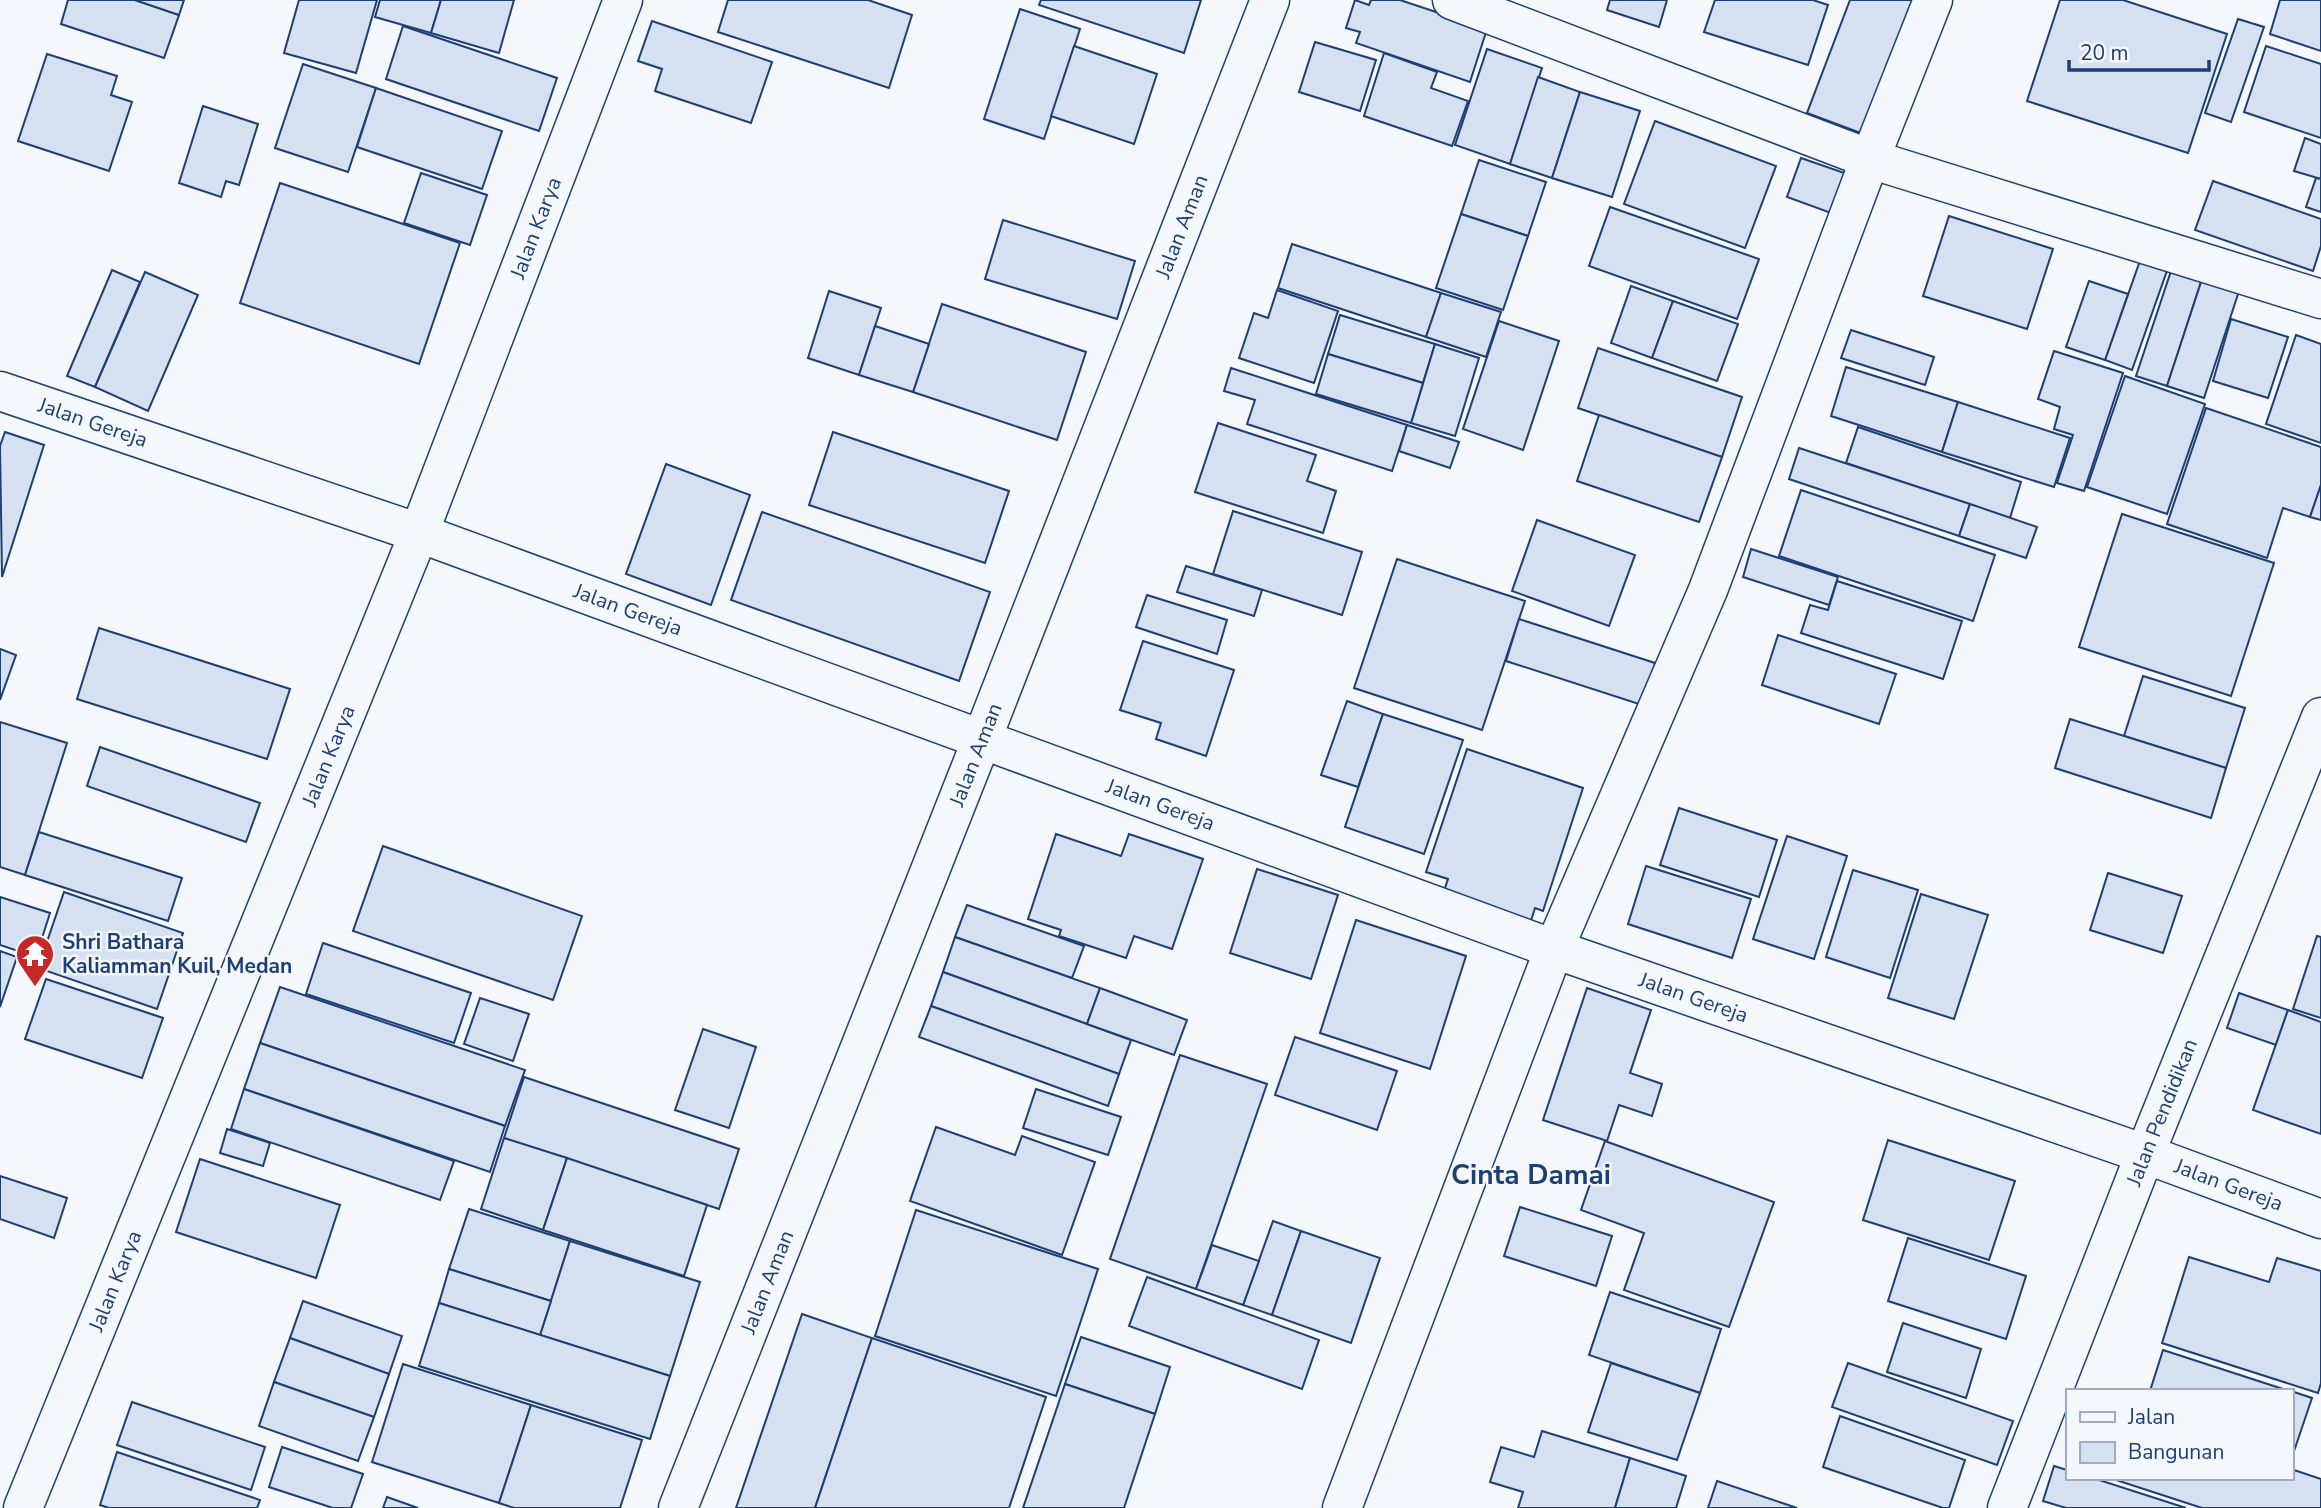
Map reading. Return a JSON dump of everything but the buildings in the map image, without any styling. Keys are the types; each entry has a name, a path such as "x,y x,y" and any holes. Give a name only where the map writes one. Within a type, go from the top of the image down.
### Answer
{"street":[{"name":"Jalan Karya","path":"23,1508 419,533 623,0"},
{"name":"Jalan Aman","path":"678,1508 1270,0"},
{"path":"1452,0 1870,159 2321,299"},
{"path":"1342,1508 1554,949 1708,590 1870,159 1933,0"},
{"name":"Jalan Gereja","path":"0,391 419,533 1554,949 2145,1154 2321,1219"},
{"name":"Jalan Pendidikan","path":"2007,1508 2145,1154 2321,717"}],"place":[{"name":"Shri Bathara Kaliamman Kuil, Medan","path":"35,988"}],"district":[{"name":"Cinta Damai","path":"1531,1174"}]}
